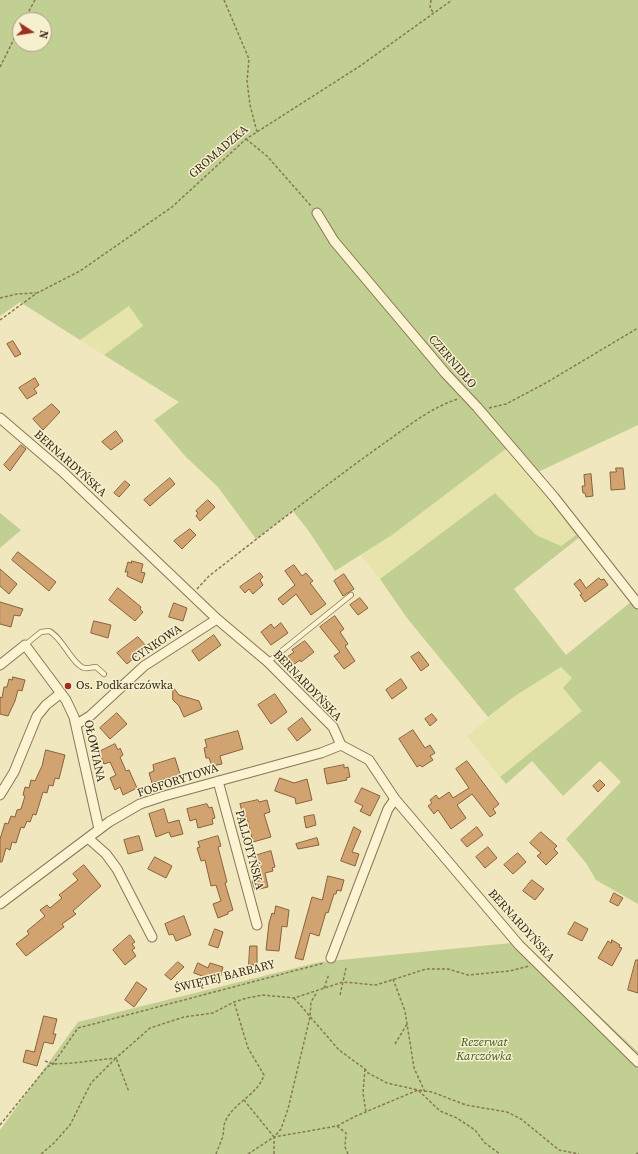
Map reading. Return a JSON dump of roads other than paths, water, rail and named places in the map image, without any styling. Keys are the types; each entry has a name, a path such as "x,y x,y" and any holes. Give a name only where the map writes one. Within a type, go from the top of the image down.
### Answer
{"street":[{"name":"CZERNIDŁO","path":"317,213 334,240 466,397 477,407 554,497 638,604"},
{"name":"BERNARDYŃSKA","path":"0,418 63,472 217,619 268,662 333,727 341,745 369,760 395,799 536,963 638,1062"},
{"name":"CYNKOWA","path":"77,724 90,716 144,666 217,619"},
{"name":"OŁOWIANA","path":"25,645 61,693 71,709 77,724 99,829"},
{"path":"0,665 25,645"},
{"path":"0,796 14,772 37,716 46,704 61,693"},
{"name":"FOSFORYTOWA","path":"0,904 99,829 120,815 152,800 321,753 341,745"},
{"name":"PALLOTYŃSKA","path":"218,781 257,925"},
{"path":"331,958 388,809 395,799"},
{"path":"88,838 106,854 117,869 152,937"}],"lane":[{"path":"268,662 351,595"},
{"path":"25,645 41,632 49,631 57,637 81,666 88,668 96,667 104,674"}],"place":[{"name":"Os. Podkarczówka","path":"68,686"}],"park label":[{"name":"Rezerwat Karczówka","path":"484,1050"}]}
